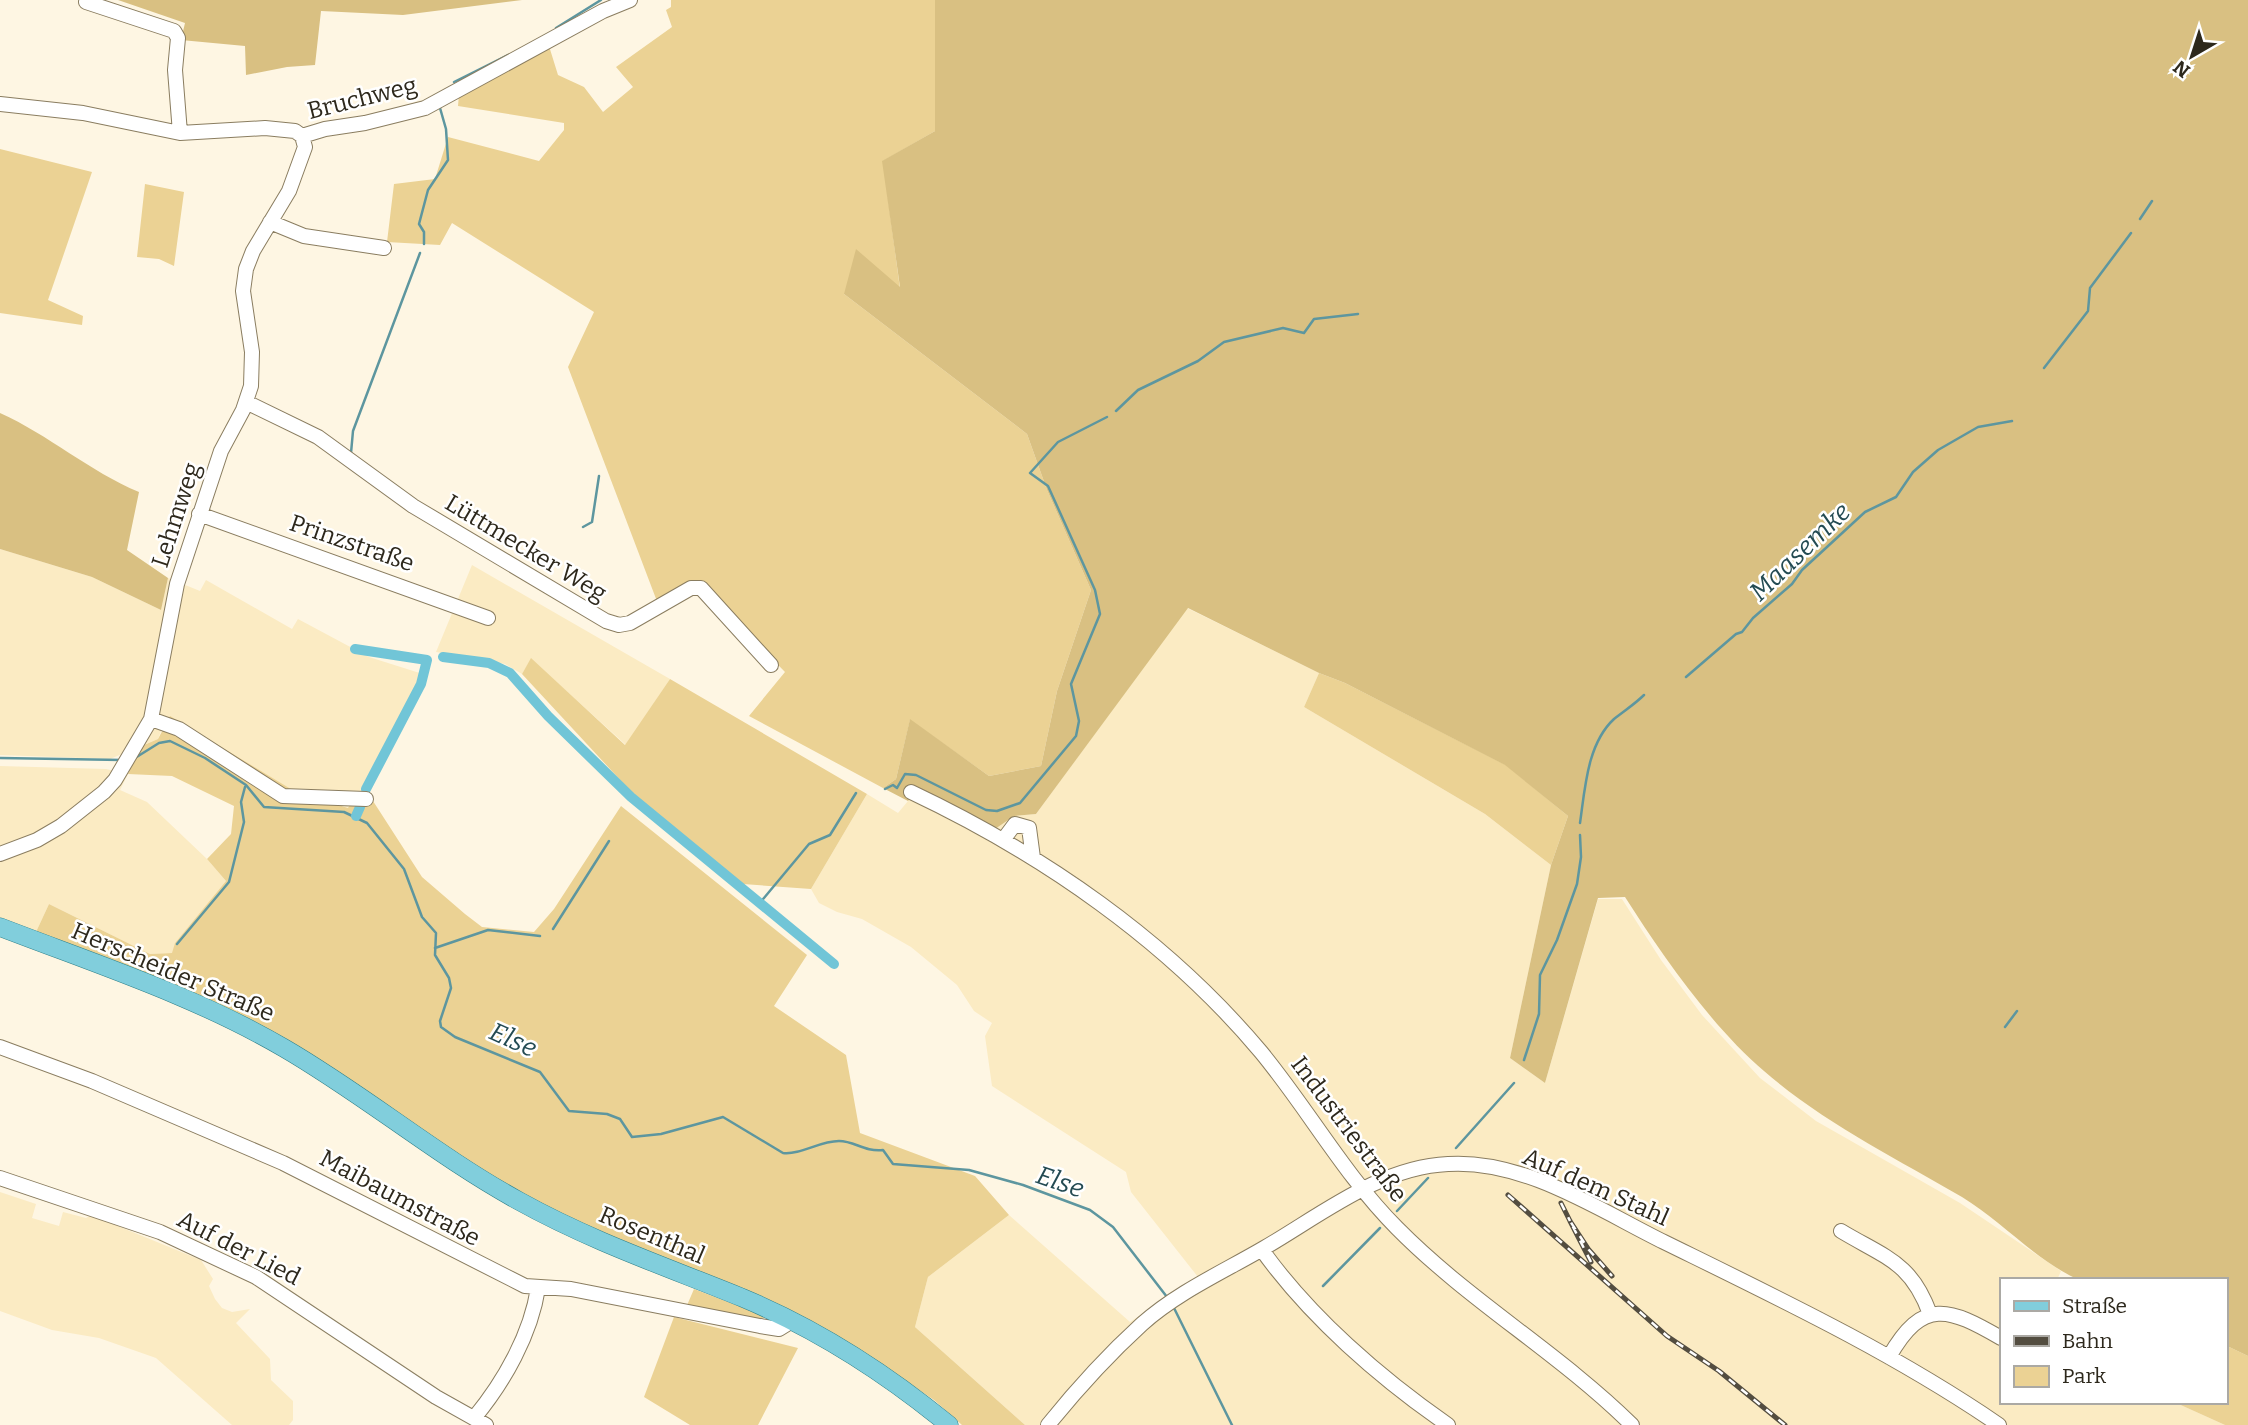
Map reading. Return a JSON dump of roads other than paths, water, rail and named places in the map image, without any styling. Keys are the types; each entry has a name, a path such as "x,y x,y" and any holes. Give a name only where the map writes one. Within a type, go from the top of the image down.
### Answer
{"main road":[{"name":"Herscheider Straße","path":"0,928 172,993 252,1030 317,1068 496,1188"},
{"name":"Rosenthal","path":"496,1188 633,1256 743,1298 792,1321 878,1372 949,1425"}],"street":[{"name":"Bruchweg","path":"0,104 83,113 180,133 265,128 295,131 302,136 425,108 603,11 630,0"},
{"path":"86,2 174,31 178,38 175,70 180,133"},
{"name":"Lehmweg","path":"0,854 37,840 76,815 104,792 121,769 150,719 177,583 199,514 232,429 245,406 253,368 244,303 244,279 253,251 289,191 305,148 302,136"},
{"path":"270,222 304,236 384,248"},
{"name":"Lüttmecker Weg","path":"245,406 318,437 413,506 606,621 619,625 630,623 691,588 701,588 771,665"},
{"name":"Prinzstraße","path":"199,514 488,618"},
{"path":"150,719 179,729 284,796 366,799"},
{"name":"Industriestraße","path":"911,792 1003,839 1125,923 1238,1026 1363,1189 1433,1264 1573,1371 1632,1425"},
{"path":"1003,839 1016,824 1023,824 1029,828 1033,858"},
{"name":"Maibaumstraße","path":"0,1047 92,1081 295,1169 412,1227 476,1264 525,1286 571,1289 769,1328 779,1329 792,1321"},
{"name":"Auf dem Stahl","path":"1048,1425 1101,1364 1178,1298 1363,1189 1400,1173 1447,1164 1485,1165 1573,1198 1751,1284 1889,1357 1999,1425"},
{"name":"Auf der Lied","path":"0,1178 101,1209 160,1232 256,1278 436,1397 480,1421 508,1368 535,1306 538,1288"},
{"path":"1841,1231 1905,1270 1915,1280 1930,1314"},
{"path":"1262,1250 1280,1275 1389,1384 1448,1425"},
{"path":"1889,1357 1908,1328 1930,1314 1939,1312 1963,1316 2000,1337"}],"waterway":[{"path":"556,28 601,0"},
{"path":"454,82 508,55"},
{"path":"424,244 424,232 419,224 428,190 448,160 446,129 440,108"},
{"path":"2140,219 2152,201"},
{"path":"2044,368 2088,311 2090,288 2131,233"},
{"path":"351,453 353,431 420,253"},
{"path":"1116,411 1138,390 1198,361 1224,342 1283,328 1304,333 1314,319 1358,314"},
{"path":"885,789 893,785 897,788 905,774 916,775 986,810 997,811 1020,803 1076,736 1079,721 1071,684 1100,614 1095,590 1048,486 1030,473 1058,442 1107,417"},
{"name":"Maasemke","path":"1686,677 1736,634 1742,632 1753,618 1792,584 1802,570 1865,512 1896,497 1913,472 1938,450 1978,427 2012,421"},
{"path":"583,527 592,522 599,476"},
{"path":"355,649 427,660 421,684 366,789"},
{"path":"443,657 489,663 510,673 548,716 631,797 834,964"},
{"name":"Maasemke","path":"1580,823 1589,768 1598,741 1614,719 1644,695"},
{"name":"Else","path":"135,758 159,743 170,741 205,758 246,785 264,807 344,812 367,823 404,869 422,917 436,933 435,955 449,978 451,988 440,1021 441,1027 455,1037 540,1072 569,1111 607,1114 620,1119 632,1137 661,1134 723,1117 783,1153 845,1141 883,1150 893,1164 969,1170 1023,1185 1090,1210 1113,1227 1167,1297"},
{"name":"Else","path":"0,758 122,760"},
{"path":"177,944 229,882 244,822 241,802 245,787"},
{"path":"759,904 809,844 830,835 856,793"},
{"path":"356,816 360,807"},
{"name":"Maasemke","path":"1524,1060 1539,1014 1540,975 1557,940 1577,884 1581,857 1580,835"},
{"path":"553,929 609,841"},
{"path":"435,948 488,930 540,936"},
{"path":"2005,1027 2017,1011"},
{"name":"Maasemke","path":"1456,1148 1514,1083"},
{"name":"Maasemke","path":"1397,1211 1428,1178"},
{"name":"Maasemke","path":"1323,1286 1380,1228"},
{"name":"Else","path":"1173,1306 1232,1425"}],"railway":[{"path":"1508,1195 1667,1336 1719,1371 1785,1425"},
{"path":"1561,1203 1570,1221"},
{"path":"1591,1262 1570,1221 1589,1250 1612,1276"}]}
